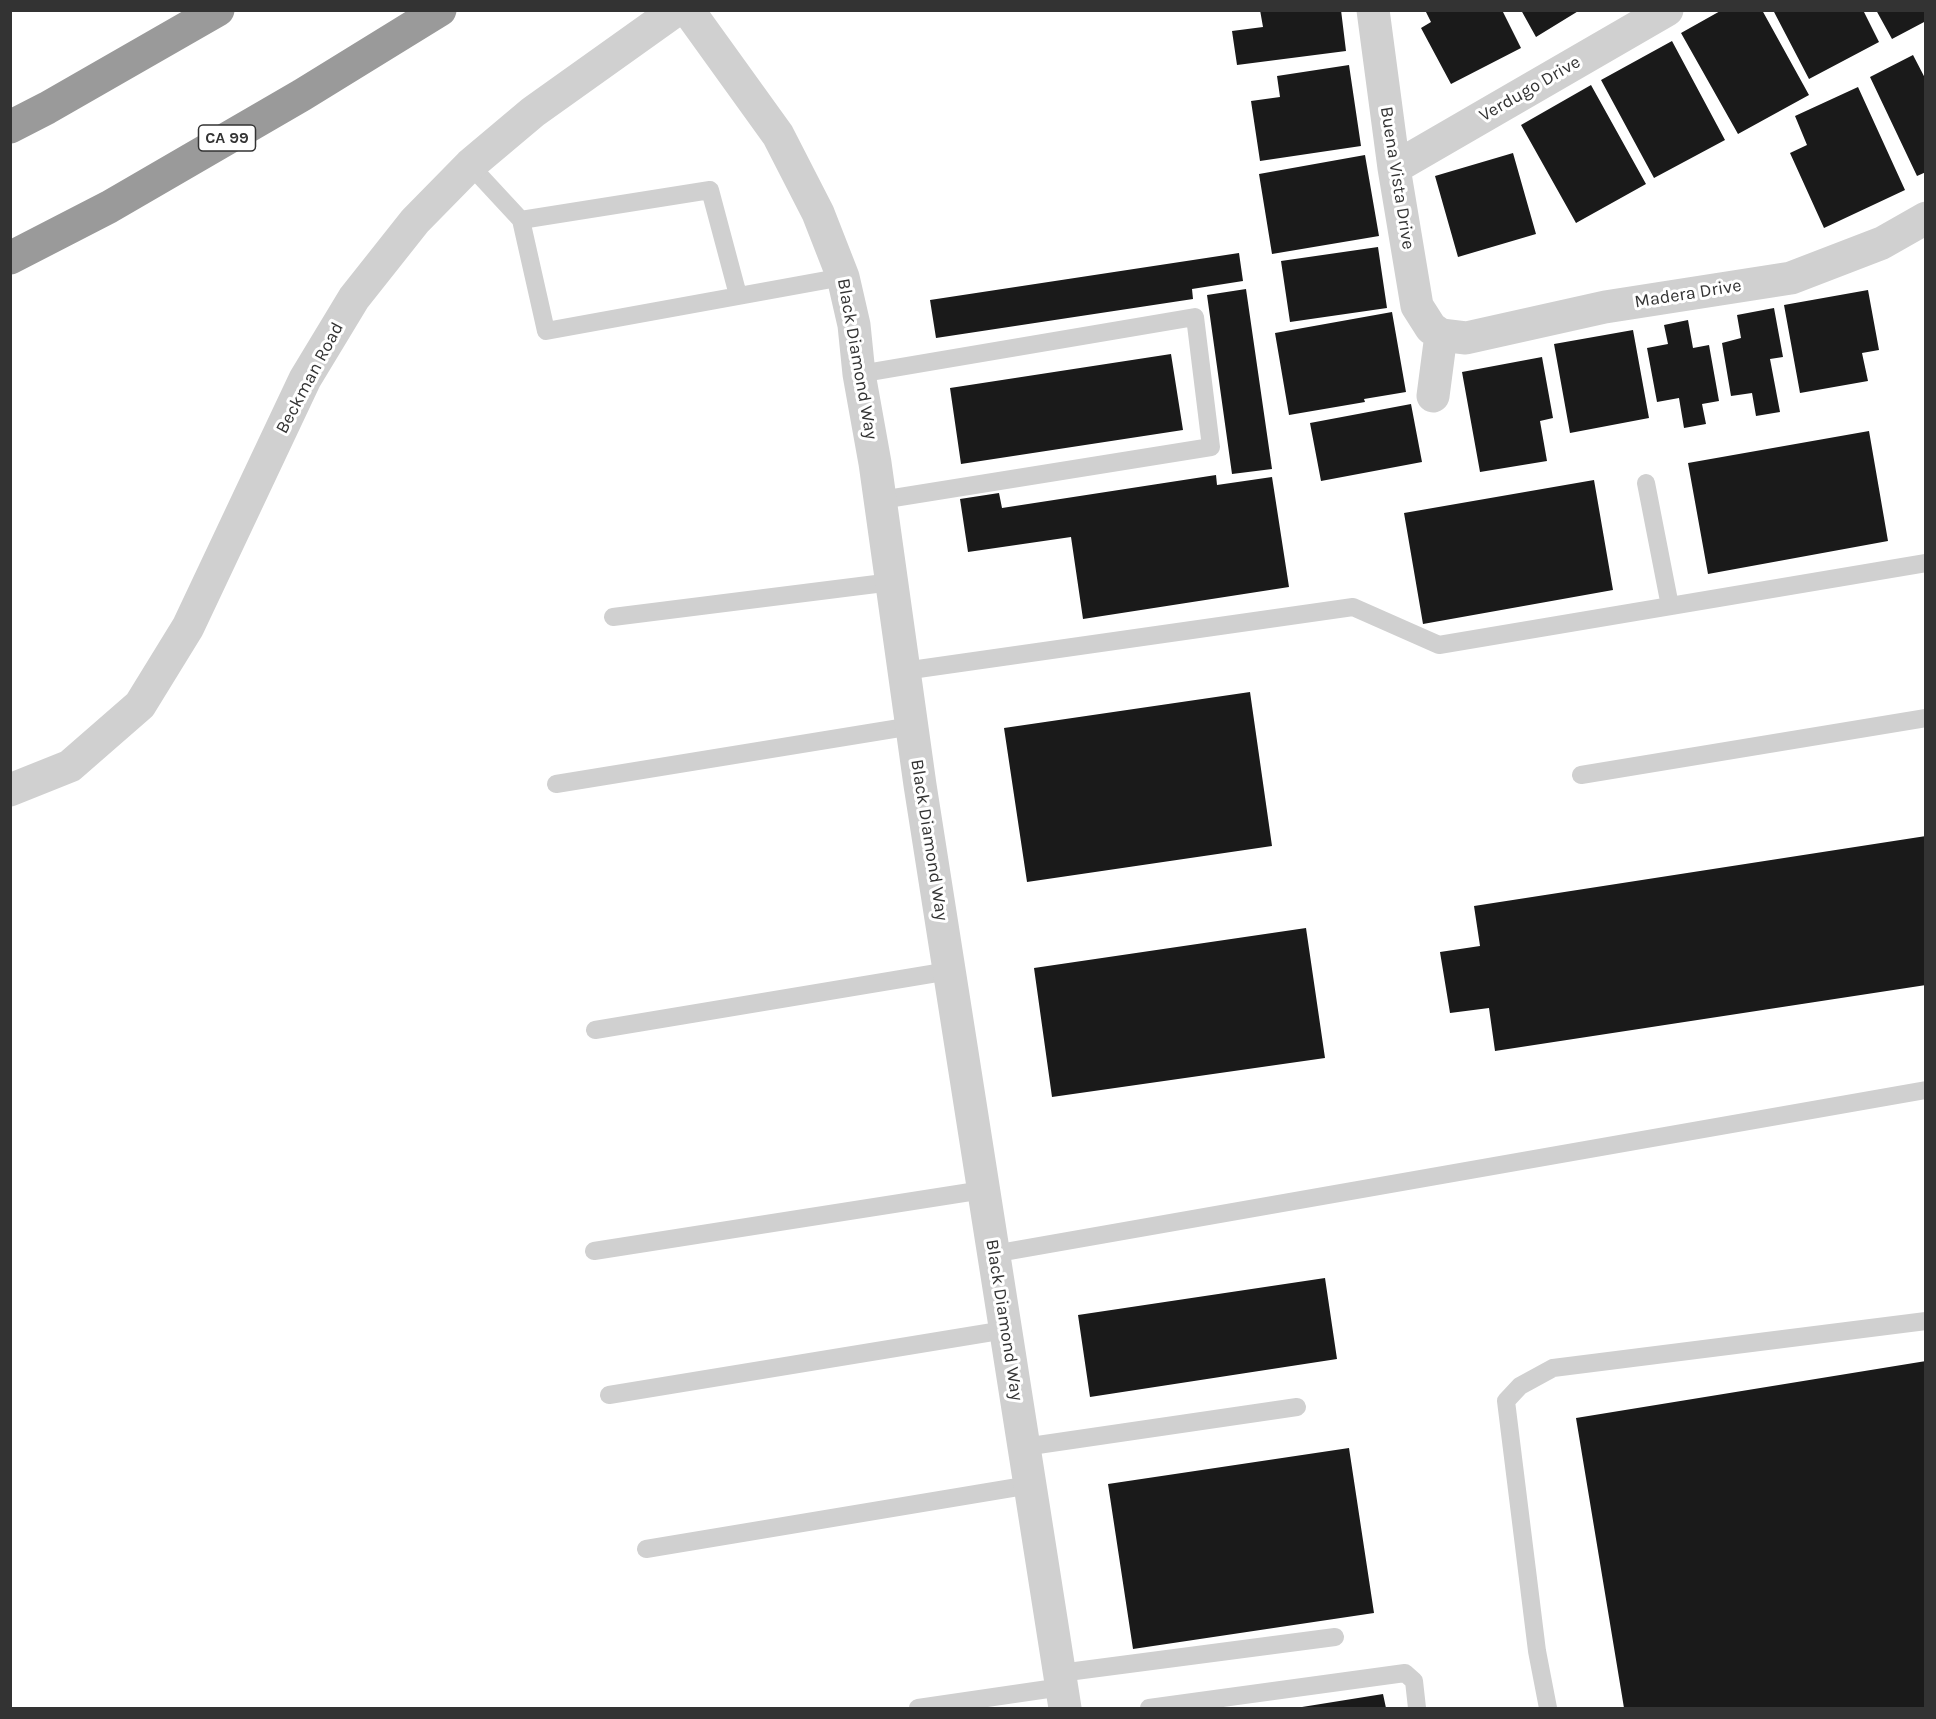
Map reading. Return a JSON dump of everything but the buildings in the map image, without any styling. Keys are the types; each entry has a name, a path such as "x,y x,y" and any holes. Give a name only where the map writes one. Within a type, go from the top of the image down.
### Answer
{"highway":[{"path":"10,127 218,10"},
{"name":"CA 99","path":"10,258 109,207 303,94 440,10"}],"street":[{"name":"Beckman Road","path":"10,790 70,766 140,705 188,627 305,379 354,298 415,221 470,165 533,112 676,10"},
{"name":"Black Diamond Way","path":"688,10 778,135 818,213 843,277 854,325 859,374 881,500 949,971 1062,1689"},
{"name":"Buena Vista Drive","path":"1373,10 1394,168 1417,306 1431,328 1441,336"},
{"name":"Verdugo Drive","path":"1394,168 1667,10"},
{"name":"Madera Drive","path":"1441,336 1466,338 1605,307 1791,278 1882,243 1926,218"},
{"path":"1433,396 1441,336"}],"lane":[{"path":"470,165 521,220 546,331 843,277"},
{"path":"521,220 710,190 738,296"},
{"path":"859,374 1195,316 1211,447 881,500"},
{"path":"1646,483 1670,606"},
{"path":"904,671 1353,607 1438,645 1926,562"},
{"path":"613,617 892,582"},
{"path":"1581,775 1926,718"},
{"path":"556,784 912,726"},
{"path":"595,1030 949,971"},
{"path":"993,1254 1926,1090"},
{"path":"594,1251 983,1190"},
{"path":"1548,1708 1537,1651 1506,1401 1520,1386 1553,1368 1926,1321"},
{"path":"609,1395 1005,1330"},
{"path":"1024,1447 1297,1407"},
{"path":"646,1549 1030,1485"},
{"path":"918,1708 1062,1689 1335,1637"},
{"path":"1149,1708 1405,1673 1414,1682 1417,1708"}]}
